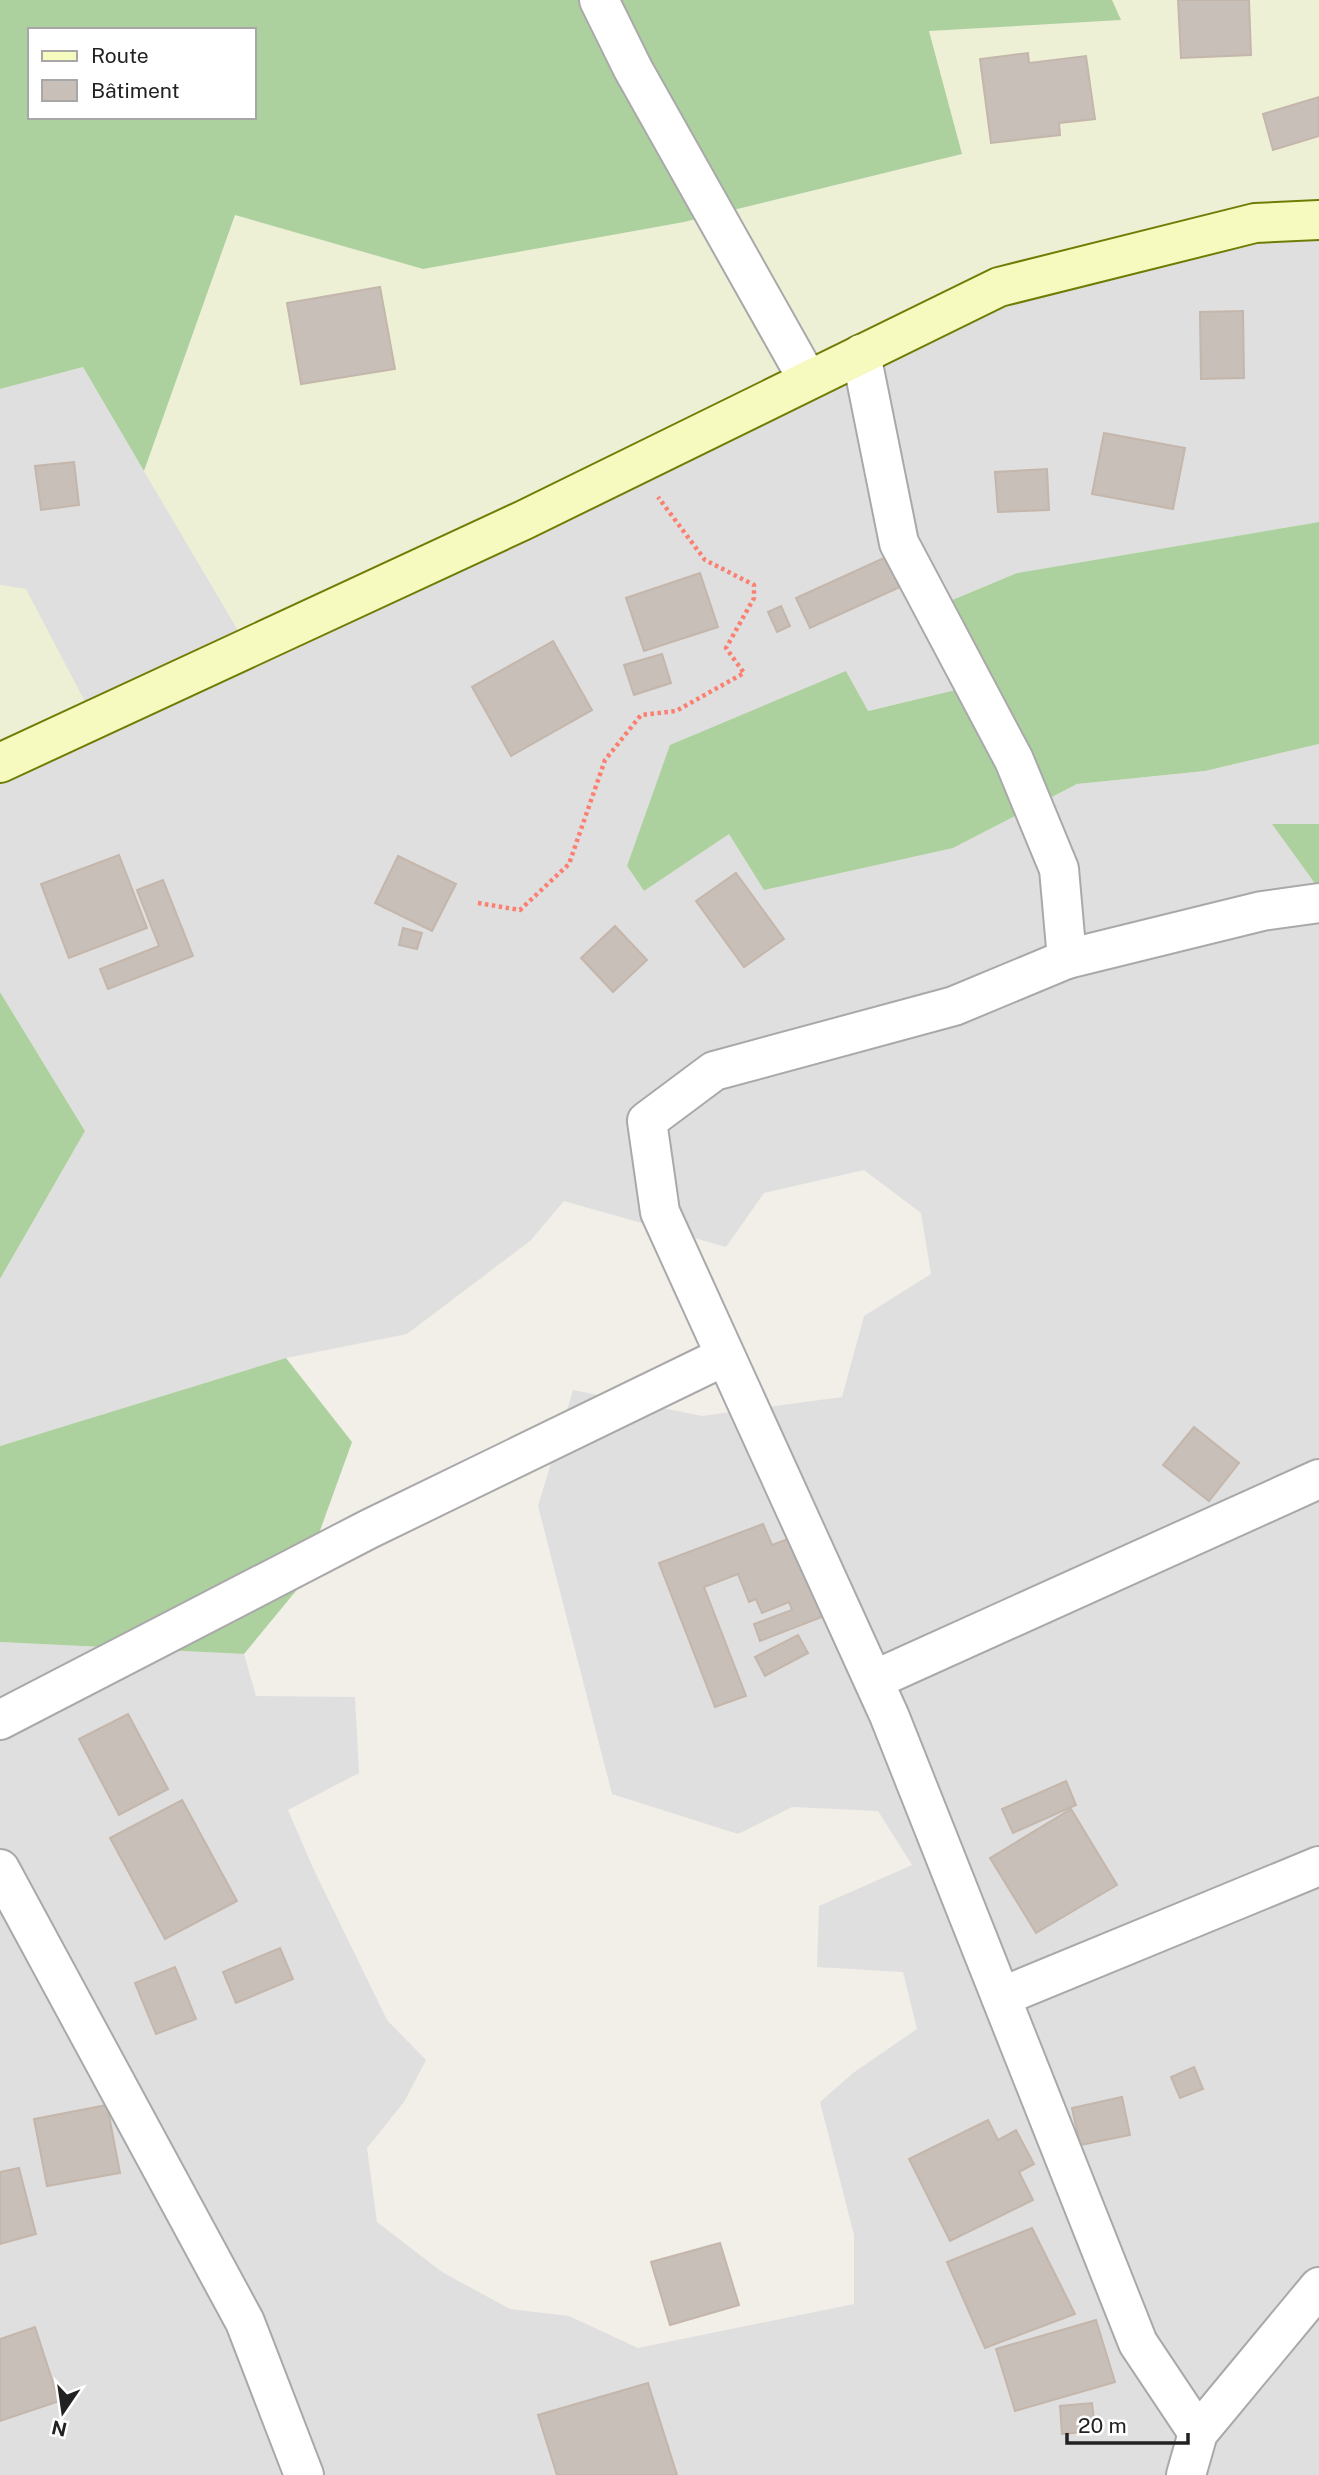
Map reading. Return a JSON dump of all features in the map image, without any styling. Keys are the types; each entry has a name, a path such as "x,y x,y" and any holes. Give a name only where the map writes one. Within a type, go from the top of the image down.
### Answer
{"street":[{"path":"599,0 633,69 808,380"},
{"path":"0,763 524,520 999,287 1255,223 1319,220"},
{"path":"861,354 898,543 1014,760 1059,869 1067,959"},
{"path":"1198,2433 1138,2343 874,1680 660,1212 647,1121 714,1071 954,1006 1067,959 1262,911 1319,903"},
{"path":"0,1720 369,1529 725,1356"},
{"path":"874,1680 1319,1479"},
{"path":"1001,1997 1319,1866"},
{"path":"0,1869 245,2322 304,2475"},
{"path":"1186,2475 1198,2433 1319,2287"}],"path":[{"path":"478,903 520,910 569,864 605,761 641,715 676,711 744,673 726,648 754,598 754,585 705,560 634,465"}],"shaded area":[{"path":"1319,220 1319,522 1017,573 945,603 968,687 867,711 846,671 627,866 644,891 729,833 953,848 1077,784 1205,771 1319,744 1319,824 1273,824 1319,889 1319,2475 0,2475 0,1642 244,1654 256,1696 355,1697 359,1773 288,1810 313,1868 387,2020 426,2060 404,2102 367,2148 377,2222 442,2272 510,2309 569,2316 638,2348 854,2304 854,2235 820,2102 853,2073 917,2029 903,1972 817,1967 819,1906 912,1865 878,1811 792,1807 738,1834 612,1794 538,1506 573,1390 702,1416 842,1397 864,1316 931,1274 921,1213 864,1170 764,1193 726,1247 564,1201 530,1241 407,1334 286,1358 0,1446 0,1279 85,1131 0,992 0,763 26,590 0,585 0,389 83,367 248,647 999,287"}],"green space":[{"path":"0,0 1112,0 1121,20 929,31 962,154 684,222 423,269 235,215 144,471 83,367 0,389"},
{"path":"1112,0 1319,0 1319,220 999,287 248,647 144,471 235,215 423,269 684,222 962,154 928,31 1120,20"},
{"path":"1319,522 1319,744 1205,771 1077,784 953,848 764,890 729,834 644,891 627,866 670,745 846,671 868,711 968,687 945,603 1017,573"},
{"path":"0,585 26,589 94,719 0,763"},
{"path":"1272,824 1319,824 1319,889"},
{"path":"0,992 85,1131 0,1279"},
{"path":"286,1358 352,1442 300,1586 244,1654 0,1642 0,1446"}],"building":[{"path":"1178,0 1249,0 1251,55 1181,58"},
{"path":"1028,53 1029,63 1086,56 1095,119 1059,123 1060,135 991,143 980,59"},
{"path":"1319,97 1319,136 1273,150 1263,114"},
{"path":"380,287 395,369 301,384 287,303"},
{"path":"1243,311 1244,378 1201,379 1200,312"},
{"path":"1104,433 1185,448 1173,509 1092,494"},
{"path":"74,462 79,505 41,510 35,466"},
{"path":"1047,469 1049,510 998,512 995,472"},
{"path":"886,557 900,587 810,628 796,598"},
{"path":"700,573 718,627 644,651 626,598"},
{"path":"781,606 790,626 777,632 768,612"},
{"path":"553,641 592,710 511,756 472,687"},
{"path":"662,654 671,683 634,695 624,665"},
{"path":"119,855 147,928 69,958 41,884"},
{"path":"398,856 456,884 432,931 375,903"},
{"path":"736,873 784,939 744,967 696,901"},
{"path":"163,880 193,956 108,989 100,969 159,946 137,890"},
{"path":"615,926 647,960 613,992 581,958"},
{"path":"403,928 422,933 417,949 399,945"},
{"path":"1194,1427 1239,1463 1209,1501 1163,1465"},
{"path":"763,1524 772,1545 796,1536 827,1615 760,1641 754,1624 792,1610 789,1602 762,1613 756,1599 749,1602 738,1574 704,1587 746,1696 715,1707 659,1563"},
{"path":"798,1635 808,1653 765,1676 755,1657"},
{"path":"128,1714 168,1789 119,1815 79,1739"},
{"path":"1066,1781 1076,1805 1013,1833 1002,1809"},
{"path":"182,1800 237,1901 165,1939 110,1838"},
{"path":"1071,1809 1117,1885 1036,1933 990,1858"},
{"path":"280,1948 293,1979 236,2003 223,1972"},
{"path":"175,1967 196,2019 156,2034 135,1983"},
{"path":"1194,2067 1203,2089 1180,2098 1171,2077"},
{"path":"1122,2097 1130,2135 1080,2145 1072,2108"},
{"path":"107,2105 120,2173 47,2186 34,2119"},
{"path":"988,2120 998,2140 1016,2130 1034,2164 1019,2172 1033,2200 950,2241 909,2159"},
{"path":"19,2168 36,2234 0,2244 0,2172"},
{"path":"1032,2228 1075,2314 985,2348 947,2262"},
{"path":"720,2243 739,2305 670,2325 651,2262"},
{"path":"1096,2320 1115,2382 1015,2411 996,2349"},
{"path":"35,2327 59,2401 0,2421 0,2339"},
{"path":"648,2383 677,2475 557,2475 538,2415"},
{"path":"1092,2403 1095,2431 1062,2434 1060,2406"}]}
